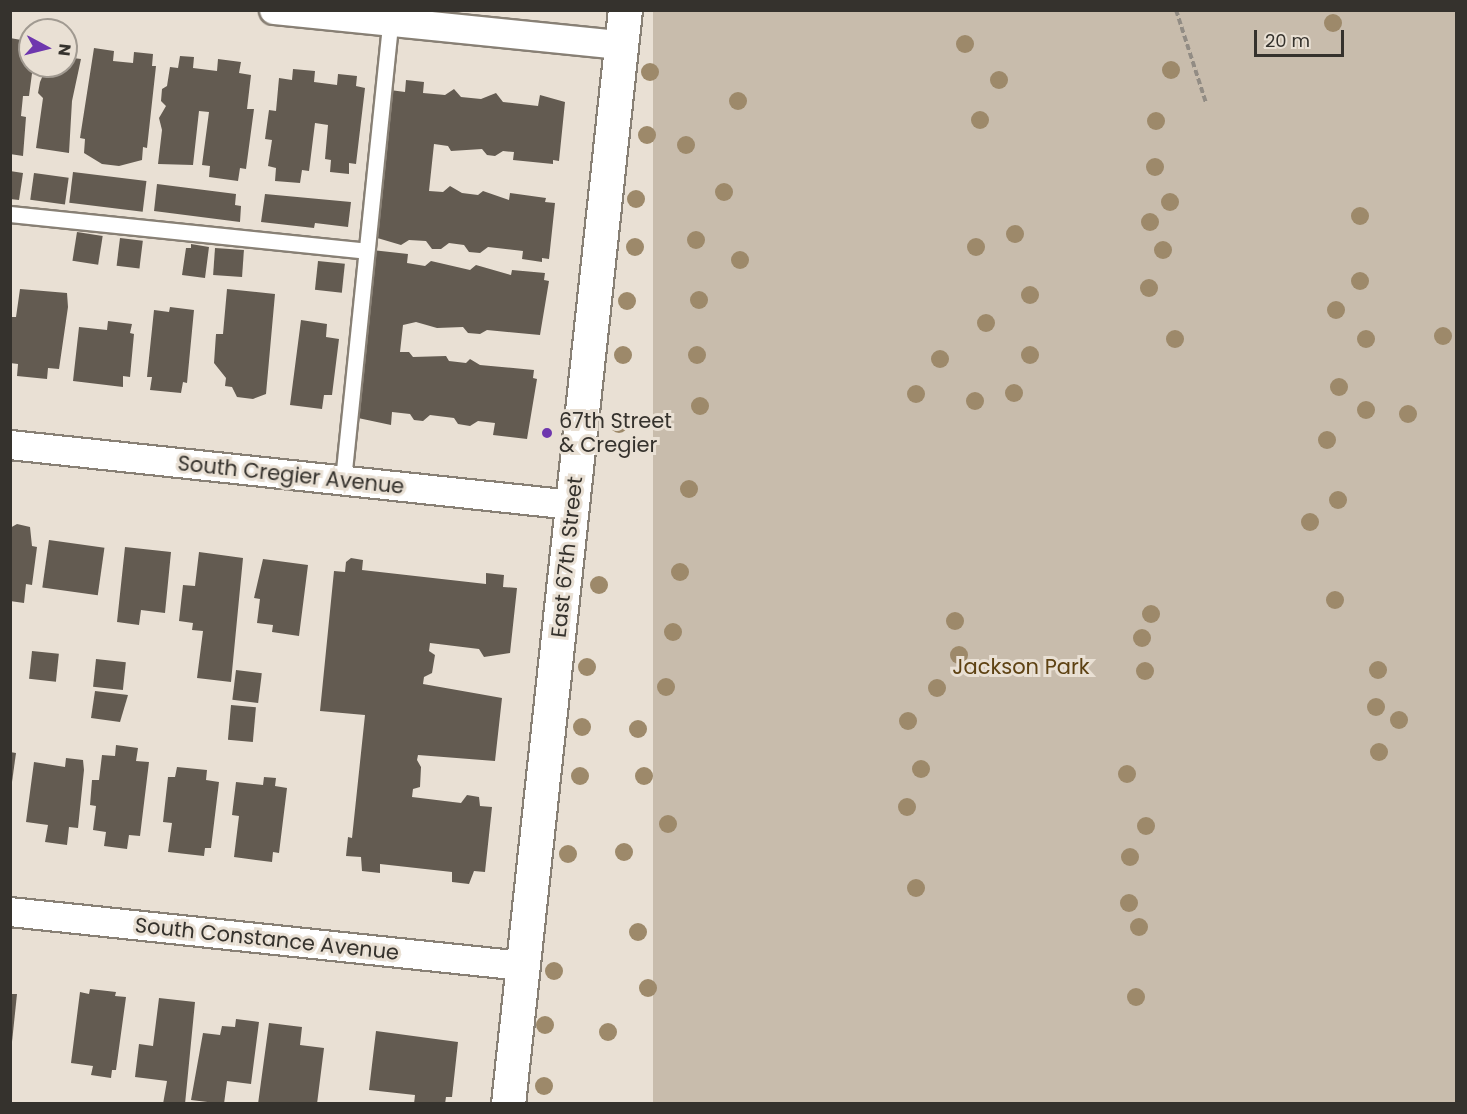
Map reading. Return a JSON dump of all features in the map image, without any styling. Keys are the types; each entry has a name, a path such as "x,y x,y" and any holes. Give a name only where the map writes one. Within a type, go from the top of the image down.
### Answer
{"street":[{"path":"274,10 391,16 621,45"},
{"name":"East 67th Street","path":"508,1104 625,10"},
{"name":"South Cregier Avenue","path":"10,445 572,505"},
{"name":"South Constance Avenue","path":"10,912 523,966"}],"lane":[{"path":"343,480 391,16"},
{"path":"10,214 366,251"}],"path":[{"path":"1176,10 1206,103"}],"green space":[{"name":"Jackson Park","path":"653,11 1456,11 1456,1104 653,1104"}],"building":[{"path":"10,38 18,39 18,78 31,78 29,96 23,96 21,116 26,117 23,156 10,154"},
{"path":"94,48 114,51 113,61 133,63 134,52 153,54 152,66 156,66 147,148 143,147 142,160 119,166 102,164 84,153 85,139 80,138"},
{"path":"180,56 194,57 193,68 217,71 218,59 241,62 239,73 251,75 247,109 254,109 246,169 240,168 238,181 209,177 210,166 202,165 209,112 199,111 193,165 158,164 162,130 159,118 166,106 161,101 162,89 167,86 170,67 178,68"},
{"path":"293,69 315,71 314,82 337,85 338,74 357,76 356,86 365,88 356,164 349,163 349,174 330,172 331,160 325,159 328,125 315,123 309,171 302,170 300,183 275,181 276,168 268,166 272,140 265,139 269,110 276,111 279,78 292,80"},
{"path":"42,78 77,78 72,101 69,153 36,148 43,98 38,93"},
{"path":"406,80 424,82 423,93 445,95 454,89 461,97 481,99 496,93 503,102 538,106 540,95 565,102 559,161 553,160 553,164 513,160 514,152 503,151 495,156 487,155 482,149 451,151 448,146 434,144 429,191 443,192 450,186 462,193 478,195 483,191 509,200 510,193 546,198 545,202 555,203 549,259 542,258 542,262 522,259 523,251 488,247 480,253 469,252 464,245 449,243 441,249 432,249 426,241 409,240 401,245 374,237 390,90 405,92"},
{"path":"10,171 23,173 19,200 10,199"},
{"path":"73,172 146,181 143,212 69,203"},
{"path":"34,173 69,178 65,205 30,200"},
{"path":"157,184 236,194 235,205 241,206 240,222 154,211"},
{"path":"265,194 351,202 348,227 315,223 314,228 261,222"},
{"path":"77,232 103,236 98,265 72,261"},
{"path":"120,238 143,241 139,269 117,266"},
{"path":"191,244 209,247 205,278 182,275 186,248 191,248"},
{"path":"215,248 244,250 242,277 213,275"},
{"path":"372,250 408,254 407,263 425,266 431,261 470,270 476,265 511,275 512,270 545,273 544,280 549,281 540,335 487,330 480,334 468,333 463,327 437,328 416,322 403,325 400,352 409,352 413,357 446,356 449,361 466,363 470,359 480,365 534,370 533,378 537,379 527,439 493,435 495,423 478,421 470,426 458,424 454,418 430,415 423,421 414,420 410,414 392,412 391,425 358,418 359,411 353,410"},
{"path":"318,261 345,264 342,293 315,290"},
{"path":"20,289 67,293 68,307 59,369 48,368 47,379 17,376 18,364 10,363 10,317 16,317"},
{"path":"227,289 275,294 266,394 253,399 237,397 232,387 225,386 226,378 214,363 216,334 223,334"},
{"path":"170,307 194,310 187,383 183,382 181,393 150,390 152,377 147,377 154,310 169,312"},
{"path":"301,320 327,324 326,337 339,339 332,395 324,395 322,409 290,405"},
{"path":"108,321 132,324 130,333 134,334 130,377 123,376 123,387 73,381 79,327 107,330"},
{"path":"17,524 30,527 32,546 37,547 32,585 26,584 24,603 10,601 10,528"},
{"path":"49,540 104,548 98,595 42,588"},
{"path":"125,547 171,552 165,613 141,610 139,625 117,622"},
{"path":"199,552 243,558 231,682 197,678 203,631 192,630 193,623 179,621 183,585 195,586"},
{"path":"351,558 363,560 362,570 486,584 486,573 504,575 503,587 517,588 510,653 484,657 479,649 430,643 429,651 435,655 432,673 424,677 423,684 502,698 495,761 418,755 417,760 421,767 420,787 413,789 412,797 461,803 467,795 479,797 480,806 492,807 485,872 474,871 469,884 452,882 452,872 380,864 380,873 362,871 361,857 346,856 348,837 352,838 365,715 320,711 334,571 345,572 346,562"},
{"path":"263,559 308,565 299,636 272,632 273,625 257,623 260,599 254,598"},
{"path":"32,651 59,654 56,682 29,679"},
{"path":"96,659 126,662 123,690 93,687"},
{"path":"236,670 262,673 258,703 232,700"},
{"path":"95,691 128,695 120,722 91,718"},
{"path":"231,705 256,707 253,742 228,740"},
{"path":"116,745 138,748 136,761 149,762 140,836 129,835 127,849 104,846 106,832 93,830 96,806 90,805 92,780 99,780 102,755 115,756"},
{"path":"10,752 16,753 12,782 10,782"},
{"path":"66,758 83,760 84,770 78,828 69,827 67,845 45,842 48,825 26,822 34,762 65,767"},
{"path":"177,767 207,770 206,780 219,782 211,848 205,848 204,856 168,852 172,823 163,822 168,777 175,777"},
{"path":"264,777 276,778 275,786 287,788 279,853 273,852 272,862 234,857 239,816 232,815 236,782 263,785"},
{"path":"90,989 116,992 115,996 126,997 116,1070 112,1070 111,1078 91,1075 93,1066 71,1063 80,992 89,994"},
{"path":"10,994 17,994 12,1042 10,1042"},
{"path":"159,998 195,1002 185,1104 163,1104 167,1081 135,1077 139,1044 153,1046"},
{"path":"236,1019 259,1022 251,1084 227,1081 224,1104 191,1100 203,1033 220,1035 222,1026 235,1027"},
{"path":"269,1023 302,1027 300,1045 324,1048 317,1104 258,1104"},
{"path":"376,1031 458,1042 452,1097 446,1097 445,1104 414,1104 415,1095 369,1090"}],"place":[{"name":"67th Street & Cregier","path":"547,433"}]}
